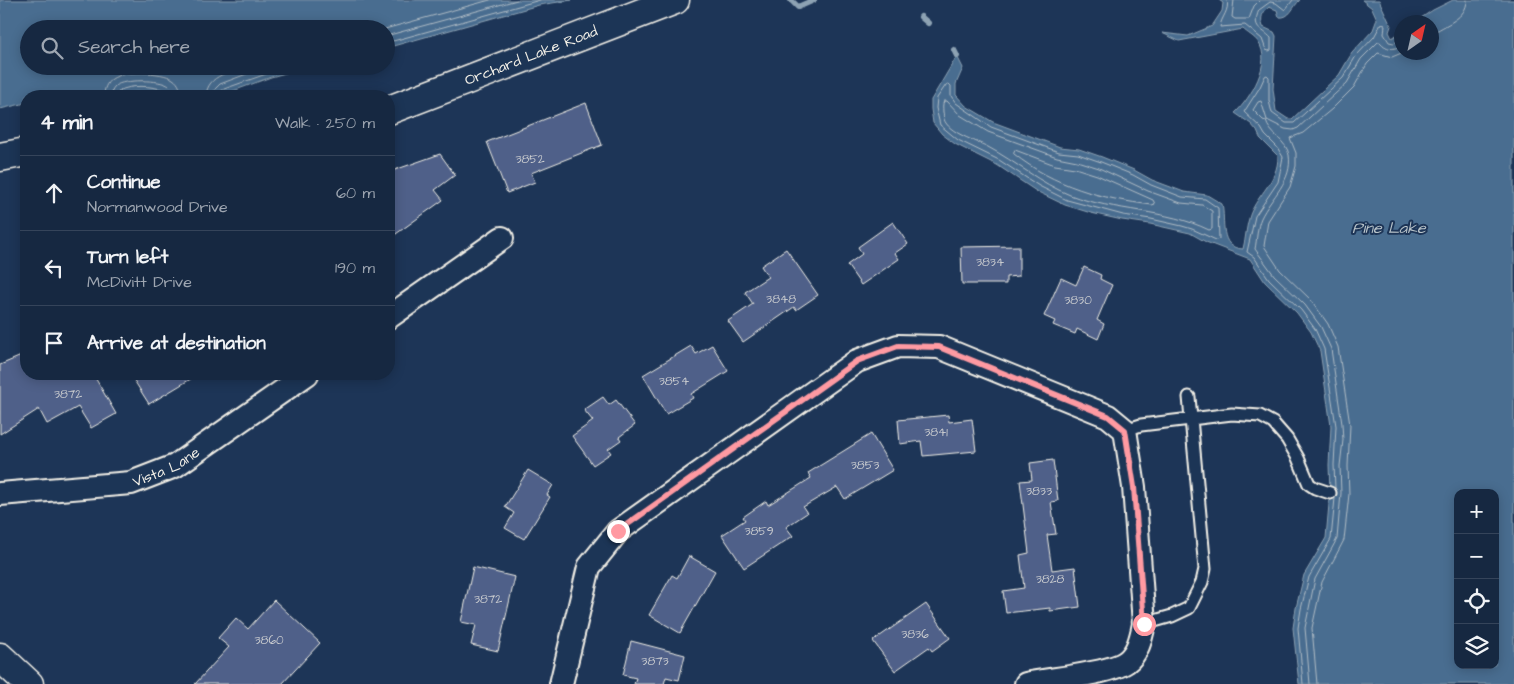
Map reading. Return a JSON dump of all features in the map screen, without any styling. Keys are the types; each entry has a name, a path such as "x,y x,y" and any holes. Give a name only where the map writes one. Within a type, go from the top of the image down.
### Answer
{"main road":[{"name":"Orchard Lake Road","path":"395,108 675,0"},
{"path":"0,157 20,153"},
{"path":"0,657 27,682"}],"street":[{"path":"395,313 502,238"},
{"path":"562,684 589,567 618,531 857,361 898,346 939,347 1108,416 1125,430 1134,487 1144,624 1140,644 1126,662 1110,669 1026,684"},
{"name":"Vista Lane","path":"0,494 132,483 175,466 298,380"}],"lane":[{"path":"1144,624 1172,616 1190,608 1202,582 1205,569 1189,397"},
{"path":"1125,430 1140,425 1191,418 1232,414 1260,416 1273,423 1287,439 1298,458 1309,484 1330,493"}],"water":[{"path":"0,0 572,0 539,5 395,45 395,20 20,20 20,75 278,75 236,90 20,90 20,104 0,109"},
{"name":"Pine Lake","path":"1219,0 1300,0 1286,16 1279,17 1277,10 1269,7 1263,13 1262,18 1263,27 1274,32 1276,36 1273,89 1276,111 1288,119 1292,119 1339,75 1352,53 1373,30 1377,19 1372,8 1362,0 1379,0 1391,26 1389,32 1392,38 1394,37 1394,60 1439,60 1439,15 1426,15 1453,0 1514,0 1514,684 1299,684 1293,628 1296,608 1304,575 1326,538 1330,493 1331,426 1320,351 1311,332 1297,313 1265,282 1250,259 1206,242 1190,233 1122,220 1065,205 1036,191 997,165 955,144 942,134 933,123 931,100 957,56 963,68 956,84 956,95 966,106 993,122 1060,147 1079,149 1102,157 1134,170 1152,180 1184,192 1207,195 1222,204 1226,239 1235,247 1243,249 1250,215 1275,173 1278,156 1260,138 1251,124 1235,113 1247,99 1258,80 1263,60 1262,50 1257,40 1243,29 1179,41 1162,33 1188,36 1212,26 1222,11 1223,3"}],"building":[{"path":"586,103 602,145 531,173 535,182 507,193 487,142"},
{"path":"440,154 455,175 435,190 443,200 395,235 395,170"},
{"path":"893,222 908,244 895,253 899,259 861,285 847,265 862,254 858,247"},
{"path":"1019,246 1019,276 1006,277 1006,284 962,284 961,247"},
{"path":"786,249 818,295 796,310 794,307 743,342 728,321 753,304 745,292 768,277 761,266"},
{"path":"1084,267 1101,275 1100,279 1112,285 1097,320 1104,324 1098,339 1077,329 1075,334 1053,325 1055,321 1044,316 1061,278 1076,285"},
{"path":"712,345 728,371 691,394 693,398 666,414 643,375 691,346 696,354"},
{"path":"20,357 20,380 96,380 116,414 91,428 78,407 47,424 39,409 0,434 0,365"},
{"path":"134,380 189,380 149,404"},
{"path":"603,397 609,405 616,400 635,425 619,437 621,440 608,449 611,453 593,465 572,436 593,421 584,410"},
{"path":"948,415 949,422 972,419 976,451 923,456 921,441 900,444 898,420"},
{"path":"871,434 893,470 845,499 837,487 803,507 807,513 786,527 793,536 744,568 722,535 745,520 743,517 766,501 768,505 811,478 808,473"},
{"path":"1053,460 1058,501 1051,502 1056,534 1047,535 1052,570 1075,567 1080,607 1050,611 1050,608 1006,613 1003,591 1024,588 1020,555 1029,553 1020,481 1032,480 1030,463"},
{"path":"528,470 553,485 547,495 550,497 524,539 505,528 514,513 505,507"},
{"path":"689,556 715,571 680,633 649,615 672,575 677,578"},
{"path":"473,567 515,577 498,651 471,645 476,625 461,622"},
{"path":"274,600 320,643 282,684 195,684 229,647 218,638 236,618 248,629"},
{"path":"926,604 950,638 932,651 929,647 895,671 873,641"},
{"path":"631,641 685,655 679,680 666,677 664,684 634,684 636,678 623,675"}],"waterway":[{"path":"791,0 798,7 814,0"},
{"path":"921,17 928,23"},
{"path":"954,50 957,56"}],"route":[{"path":"618,531 857,361 898,346 939,347 1108,416 1125,430 1134,487 1144,624"}]}
